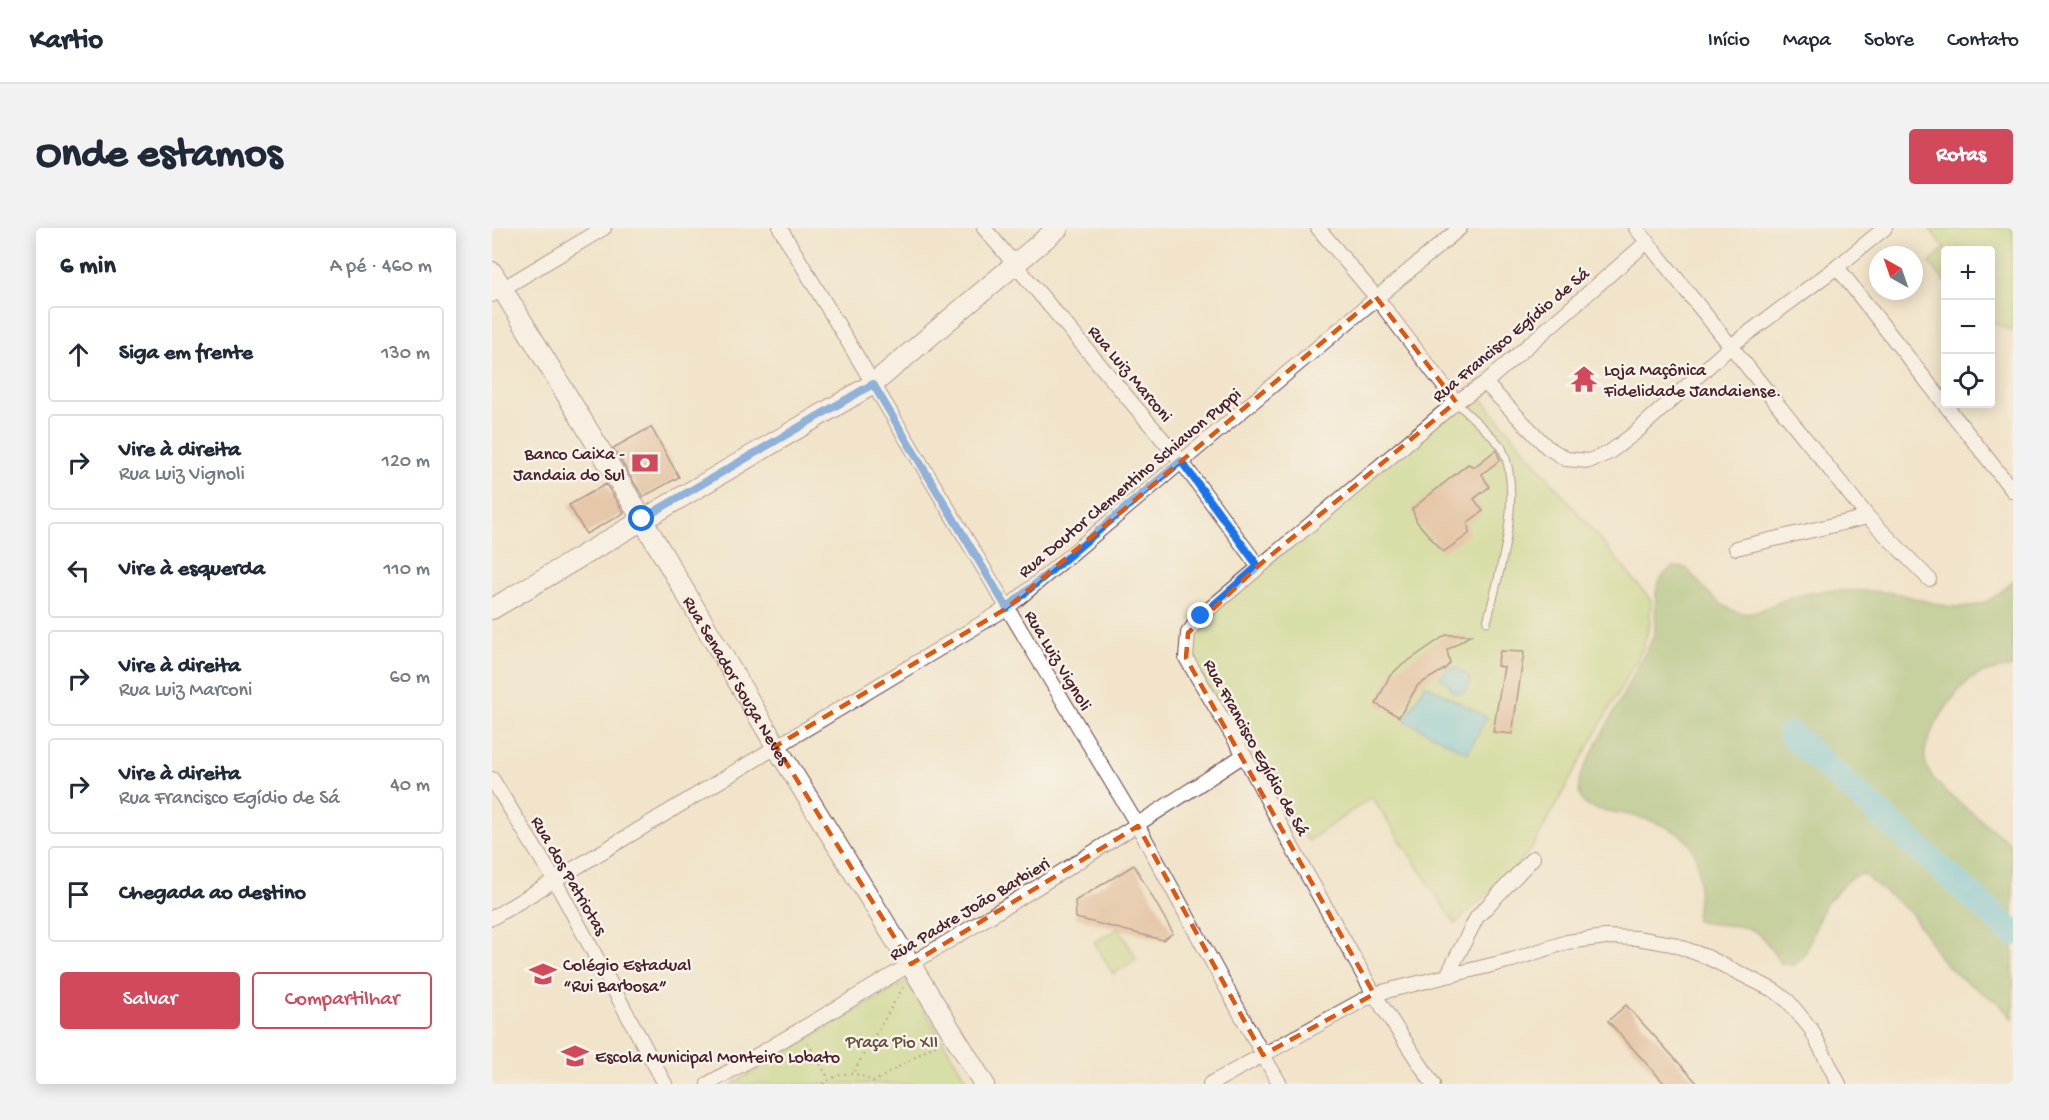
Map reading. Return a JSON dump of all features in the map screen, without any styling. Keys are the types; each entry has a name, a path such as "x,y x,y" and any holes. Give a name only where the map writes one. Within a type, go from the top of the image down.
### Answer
{"street":[{"path":"497,292 604,228"},
{"name":"Rua Luiz Vignoli","path":"780,228 1138,826 1280,1084"},
{"name":"Rua Luiz Marconi","path":"984,228 1016,263 1181,461 1258,566"},
{"path":"492,609 873,384 1058,228"},
{"path":"1318,228 1376,297 1456,402"},
{"name":"Rua Doutor Clementino Schiavon Puppi","path":"492,918 1007,608 1460,228"},
{"path":"1636,228 1868,517 1929,579"},
{"path":"1485,382 1547,447 1566,459 1589,460 1610,452 1635,434 1731,345 1837,267 1885,228"},
{"name":"Rua Francisco Egídio de Sá","path":"1432,1084 1374,994 1294,851 1244,755 1186,658 1188,633 1201,616 1258,566 1456,402 1485,382 1647,242"},
{"path":"1837,267 2013,491"},
{"name":"Rua Senador Souza Neves","path":"492,272 497,292 642,519 909,973 954,1034 984,1084"},
{"path":"1736,548 1868,517"},
{"name":"Rua Padre João Barbieri","path":"708,1084 800,1030 909,973 1244,755"},
{"name":"Rua dos Patriotas","path":"492,779 555,881 665,1084"},
{"path":"1448,974 1477,917 1533,858"},
{"path":"1210,1084 1374,994 1512,960 1577,941 1606,937 1637,938 1672,944 1707,957 1775,991 1788,1001 1811,1029 1839,1084"}],"lane":[{"path":"1456,402 1502,447 1512,484 1504,554 1487,622"}],"path":[{"path":"853,1072 909,973"},
{"path":"800,1030 829,1079"},
{"path":"823,1084 829,1079 853,1072 874,1083 954,1034"}],"highlighted area":[{"path":"1376,297 1456,402 1258,566 1188,633 1186,658 1374,994 1263,1055 1138,826 911,964 776,746 1007,608"}],"green space":[{"path":"1929,228 2013,228 2013,331 1995,324 1995,246 1943,246"},
{"path":"1941,252 1941,277 1930,263"},
{"path":"1475,391 1651,600 1650,624 1642,650 1533,846 1509,874 1455,924 1372,797 1308,841 1192,661 1194,634 1207,617"},
{"path":"1673,567 1686,568 1725,607 1742,613 1758,612 1778,602 1818,592 1860,590 1894,593 1948,606 1970,606 1989,600 2013,581 2013,667 1980,674 1961,689 1944,710 1931,733 1925,758 1930,773 1944,790 2013,846 2013,1019 1997,1002 1959,977 1940,958 1912,914 1863,874 1850,878 1824,906 1804,956 1794,965 1781,964 1764,939 1757,933 1744,927 1696,921 1699,886 1697,861 1694,852 1682,836 1662,825 1594,808 1583,802 1580,796 1580,776 1653,638 1656,590 1664,574"},
{"path":"1119,928 1137,960 1113,974 1094,942"},
{"name":"Praça Pio XII","path":"907,981 969,1084 732,1084"}],"water":[{"path":"1451,667 1464,672 1470,680 1471,683 1463,693 1452,692 1449,685 1440,678"},
{"path":"1425,684 1487,717 1468,753 1405,721"}],"building":[{"name":"Banco Caixa - Jandaia do Sul","path":"651,427 679,477 643,497 613,448"},
{"path":"1496,450 1500,460 1482,474 1489,487 1474,499 1483,511 1468,522 1469,534 1443,552 1417,522 1412,509 1468,464 1474,467"},
{"path":"606,484 624,513 586,534 569,505"},
{"path":"1446,635 1471,635 1447,650 1450,663 1445,669 1418,685 1399,717 1376,704 1389,677 1398,668"},
{"path":"1500,651 1524,652 1512,734 1493,732 1504,667 1497,666"},
{"path":"1134,865 1173,933 1163,940 1076,918 1075,901"},
{"path":"1626,1005 1698,1084 1665,1084 1608,1021"}],"waterway":[{"path":"1790,734 2013,933"}],"place":[{"name":"Loja Maçônica Fidelidade Jandaiense.","path":"1584,379"},
{"name":"Banco Caixa - Jandaia do Sul","path":"645,463"},
{"name":"Colégio Estadual “Rui Barbosa”","path":"543,974"},
{"name":"Escola Municipal Monteiro Lobato","path":"575,1056"}],"route":[{"path":"642,519 873,384 1007,608 1181,461 1258,566 1201,616"}]}
